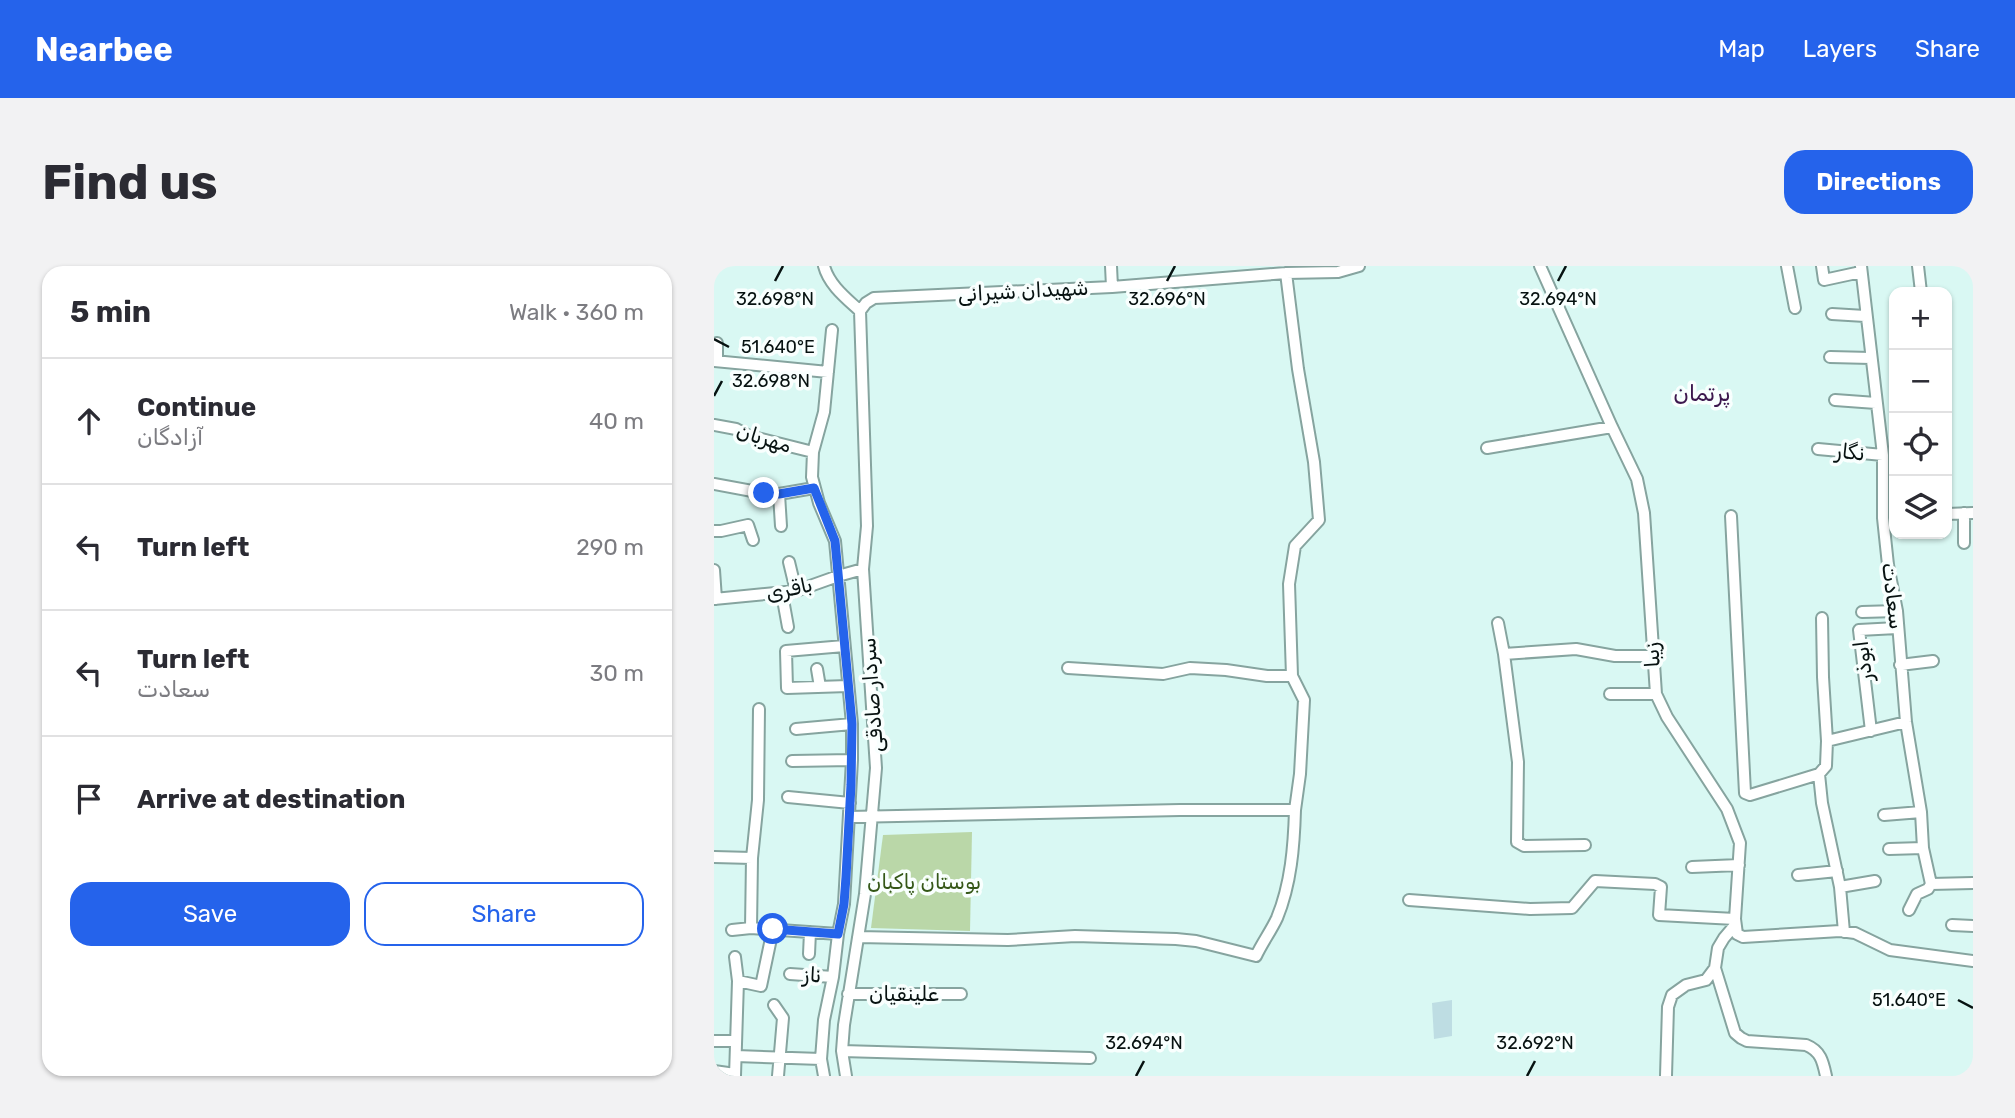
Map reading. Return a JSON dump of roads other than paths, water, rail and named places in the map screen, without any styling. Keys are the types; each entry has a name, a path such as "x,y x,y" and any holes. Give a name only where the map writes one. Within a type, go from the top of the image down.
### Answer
{"street":[{"path":"824,266 826,276 834,286 860,311"},
{"path":"1111,266 1112,287"},
{"name":"شهیدان شیرانی","path":"860,311 874,298 1112,287 1359,266"},
{"name":"زیبا","path":"1540,266 1637,479 1644,513 1656,694 1667,717 1727,809 1740,844 1735,922"},
{"path":"1787,266 1795,308"},
{"path":"1822,266 1824,280 1861,269"},
{"path":"1918,266 1920,287"},
{"name":"سعادت","path":"1861,269 1889,518 1888,565 1897,611 1906,722 1921,812 1923,848 1931,884"},
{"path":"858,937 1027,940 1075,936 1176,939 1196,941 1256,956 1276,918 1288,881 1300,774 1304,700 1292,676 1289,584 1295,546 1319,520 1314,462 1298,369 1286,273"},
{"name":"سردار صادقی","path":"846,1076 842,1051 848,994 863,905 876,768 863,569 867,526 860,311"},
{"path":"1832,314 1866,316"},
{"path":"824,1076 821,1059 824,1020 834,977 844,904 852,760 852,724 835,541 812,477 813,452 824,412 832,330"},
{"path":"717,343 716,361 828,372"},
{"path":"1830,357 1871,358"},
{"path":"1835,400 1876,403"},
{"name":"مهربان","path":"714,425 813,452"},
{"path":"1487,448 1612,428"},
{"name":"نگار","path":"1818,449 1883,455"},
{"path":"714,484 779,494 814,488"},
{"path":"779,494 781,526"},
{"path":"1964,543 1969,513"},
{"path":"1731,516 1745,793 1750,794 1819,774 1826,766 1822,618"},
{"path":"714,531 748,525 753,540"},
{"path":"789,562 796,591"},
{"name":"باقری","path":"715,599 782,594 863,569"},
{"path":"714,570 715,599"},
{"path":"782,594 788,626"},
{"path":"1862,612 1897,611"},
{"path":"1498,623 1518,762 1517,842 1524,846 1585,845"},
{"name":"ابوذر","path":"1871,731 1859,630 1897,628"},
{"path":"844,646 786,651 787,688 848,686"},
{"path":"1504,654 1576,649 1615,656 1652,656"},
{"path":"1900,665 1933,661"},
{"path":"1068,668 1163,674 1190,668 1292,676"},
{"path":"817,669 820,687"},
{"path":"1610,694 1656,694"},
{"path":"751,928 752,858 758,800 759,709"},
{"path":"1827,741 1906,722"},
{"path":"796,729 852,724"},
{"path":"792,761 852,760"},
{"path":"1819,774 1822,803 1840,887 1844,932"},
{"path":"788,797 850,803"},
{"path":"849,817 1295,810"},
{"path":"1884,815 1921,812"},
{"path":"1889,849 1923,848"},
{"path":"714,857 752,858"},
{"path":"1692,867 1739,865"},
{"path":"1798,875 1837,871"},
{"path":"1409,900 1530,909 1572,908 1595,881 1655,884 1661,887 1659,915 1735,922"},
{"path":"1840,887 1875,881"},
{"path":"1909,910 1917,894 1931,884 1973,883"},
{"path":"844,904 863,905"},
{"path":"1735,922 1737,934 1743,937 1855,933 1890,950 1973,961"},
{"path":"1735,922 1718,948 1716,968 1735,1033 1746,1041 1806,1045 1814,1048 1822,1057 1826,1076"},
{"path":"1952,925 1973,926"},
{"path":"732,930 751,928 838,934"},
{"path":"738,981 761,986 773,929"},
{"path":"809,954 810,932"},
{"path":"714,1071 735,1075 738,981 735,957"},
{"path":"1666,1076 1668,1007 1672,995 1686,985 1706,980 1716,968"},
{"name":"ناز","path":"790,974 834,977"},
{"name":"علینقیان","path":"848,994 961,994"},
{"path":"774,1005 783,1018 779,1076"},
{"path":"714,1041 736,1041"},
{"path":"842,1051 1090,1058"},
{"path":"736,1056 821,1059"}],"district":[{"name":"پرتمان","path":"1702,393"}],"park label":[{"name":"بوستان پاکبان","path":"924,882"}]}
